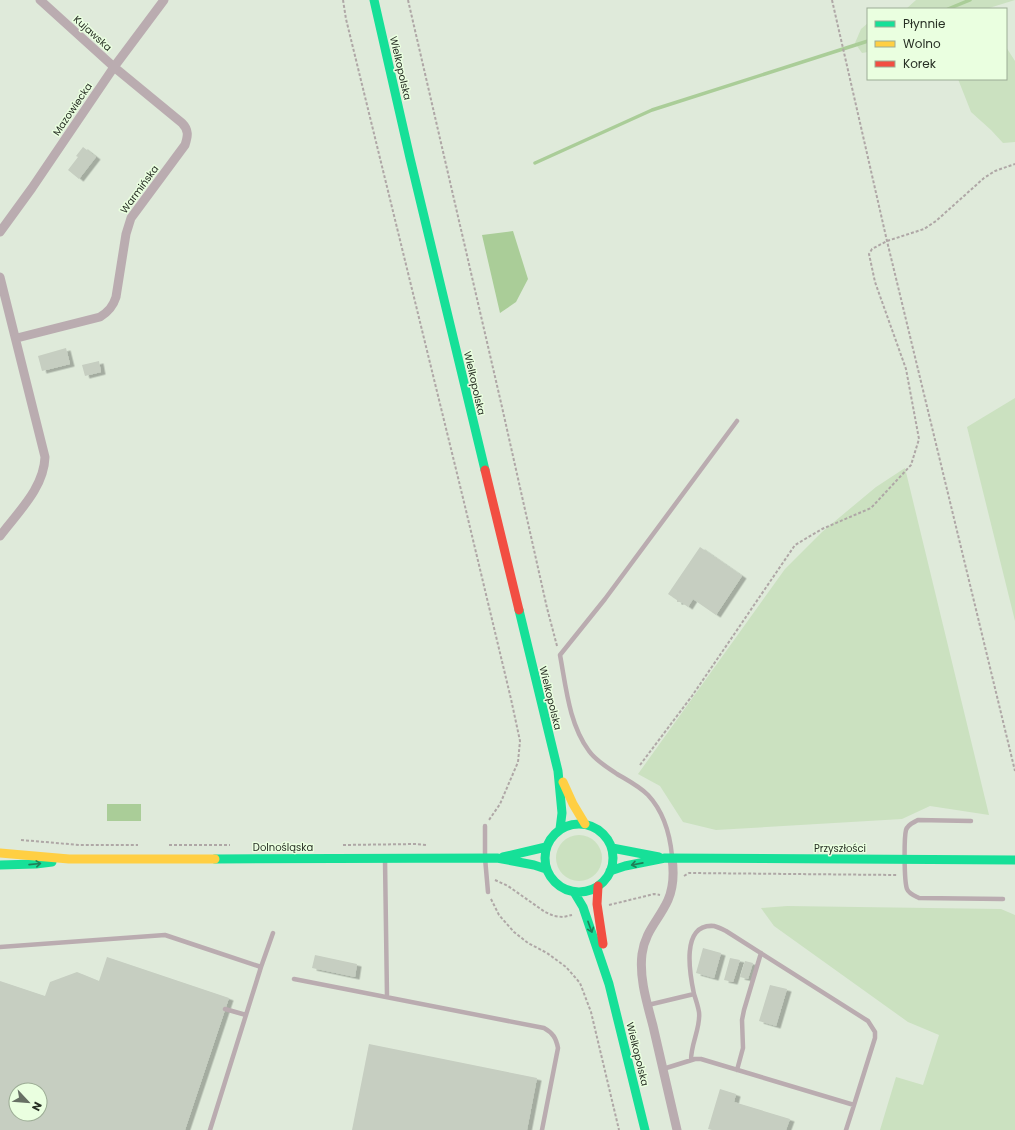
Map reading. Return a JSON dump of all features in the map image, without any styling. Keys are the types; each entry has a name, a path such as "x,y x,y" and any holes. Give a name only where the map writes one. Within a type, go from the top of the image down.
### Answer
{"main road":[{"name":"Wielkopolska","path":"374,0 415,181 558,771 562,813 560,829"},
{"name":"Wielkopolska","path":"558,771 573,804 585,824"},
{"path":"571,824 585,824 600,831 608,838 614,858 610,871 603,883 588,891 574,892 558,886 551,878 546,869 546,848 552,837 560,829 571,824"},
{"name":"Dolnośląska","path":"497,858 546,848"},
{"name":"Przyszłości","path":"612,848 669,858 1015,860"},
{"name":"Dolnośląska","path":"0,853 69,859 497,858 534,865 546,869"},
{"name":"Przyszłości","path":"610,871 625,866 669,858"},
{"name":"Dolnośląska","path":"0,865 36,864 69,859"},
{"name":"Wielkopolska","path":"598,886 597,908 609,984"},
{"name":"Wielkopolska","path":"574,892 581,901 585,911 609,984 645,1130"}],"street":[{"name":"Kujawska","path":"40,0 114,67"},
{"name":"Mazowiecka","path":"0,232 53,158 114,67 164,0"},
{"name":"Warmińska","path":"16,338 100,317 111,309 116,297 128,225 135,212 185,145 187,130 182,123 114,67"},
{"path":"0,277 45,457 45,466 38,486 0,536"},
{"path":"669,858 674,870 672,886 668,899 650,930 642,952 641,968 676,1130"}],"lane":[{"path":"669,858 671,841 667,828 655,804 642,790 602,763 590,752 582,741 575,726 570,708 560,655 605,599 737,421"},
{"path":"971,821 918,820 910,824 906,830 905,859 907,890 912,895 919,898 1004,899"},
{"path":"485,826 485,858 488,892"},
{"path":"384,858 387,996"},
{"path":"691,1060 691,1050 699,1018 689,965 690,950 693,938 698,931 705,927 714,926 726,930 868,1021 873,1027 875,1038 846,1130"},
{"path":"210,1130 273,932"},
{"path":"0,947 164,935 261,967"},
{"path":"736,1070 743,1048 742,1020 744,1010 761,953"},
{"path":"294,979 387,996 544,1028 552,1032 558,1048 542,1130"},
{"path":"648,1005 694,994"},
{"path":"225,1009 246,1015"},
{"path":"662,1069 691,1060 700,1059 854,1105"}],"path":[{"path":"343,0 346,19 487,597 520,741 518,762 511,780 500,804 485,826"},
{"path":"408,0 547,608 560,655"},
{"path":"832,0 887,241 1015,771"},
{"path":"640,765 692,696 795,545 822,530 871,508 911,465 919,439 906,368 875,282 869,254 872,249 887,241 924,229 936,221 984,178 995,171 1015,164"},
{"path":"15,840 80,845 140,845"},
{"path":"162,845 237,845"},
{"path":"339,845 429,845"},
{"path":"682,881 684,876 690,873 896,874 906,878"},
{"path":"487,881 492,879 508,886 545,912 554,916 563,916 585,911"},
{"path":"488,892 499,915 514,932 528,943 566,966 580,983 591,1012 619,1130"},
{"path":"597,908 654,894 668,899"}],"shaded area":[{"path":"916,0 1015,0 989,8 907,8"},
{"path":"867,24 867,52 862,53 855,43 861,29"},
{"path":"1007,49 1015,61 1015,142 1003,143 971,112 958,80 1007,80"},
{"path":"513,231 528,279 516,302 500,313 482,235"},
{"path":"1015,398 1015,621 967,427"},
{"path":"905,468 989,815 930,806 902,819 716,830 683,822 660,786 638,774 785,569 822,532 876,487"},
{"path":"107,804 141,804 141,821 107,821"},
{"path":"574,835 584,835 592,839 598,845 602,853 602,863 598,871 592,877 584,881 574,881 566,877 560,871 556,863 556,853 560,845 566,839"},
{"path":"787,906 1001,909 1015,915 1015,1130 880,1130 896,1077 923,1085 939,1035 908,1022 774,926 761,908"}],"building":[{"path":"83,147 96,157 79,179 68,170 78,157 76,156"},
{"path":"66,348 70,364 42,371 38,356"},
{"path":"99,361 101,372 85,376 82,365"},
{"path":"700,547 742,576 716,615 693,599 688,607 681,602 677,602 677,600 668,594"},
{"path":"703,948 721,953 714,978 696,973"},
{"path":"315,955 357,964 355,977 312,968"},
{"path":"107,957 229,998 185,1130 0,1130 0,981 45,996 50,982 77,972 99,981"},
{"path":"730,958 740,960 733,982 724,980"},
{"path":"745,961 753,963 748,979 740,977"},
{"path":"770,985 787,989 776,1026 759,1021"},
{"path":"369,1044 537,1078 527,1130 352,1130"},
{"path":"720,1089 736,1094 734,1102 790,1119 786,1130 708,1129"}],"waterway":[{"path":"950,8 970,0"},
{"path":"535,163 652,110 867,41"}],"traffic: fast":[{"path":"374,0 410,158 485,470"},
{"path":"519,610 558,771 562,813 560,829"},
{"path":"572,824 586,824 598,830 607,839 613,851 613,858 611,871 603,882 592,890 586,892 572,892 566,890 555,882 547,871 545,865 545,851 547,845 555,834 566,826 572,824"},
{"path":"503,857 546,847"},
{"path":"612,848 659,857"},
{"path":"215,859 497,858 534,865 546,869"},
{"path":"610,871 625,866 665,858 1015,860"},
{"path":"0,865 52,862"},
{"path":"574,892 583,907 609,984 645,1130"}],"traffic: slow":[{"path":"563,782 573,804 585,824"},
{"path":"0,853 69,859 215,859"}],"traffic: jam":[{"path":"485,470 519,610"},
{"path":"598,886 597,904 603,944"}]}
